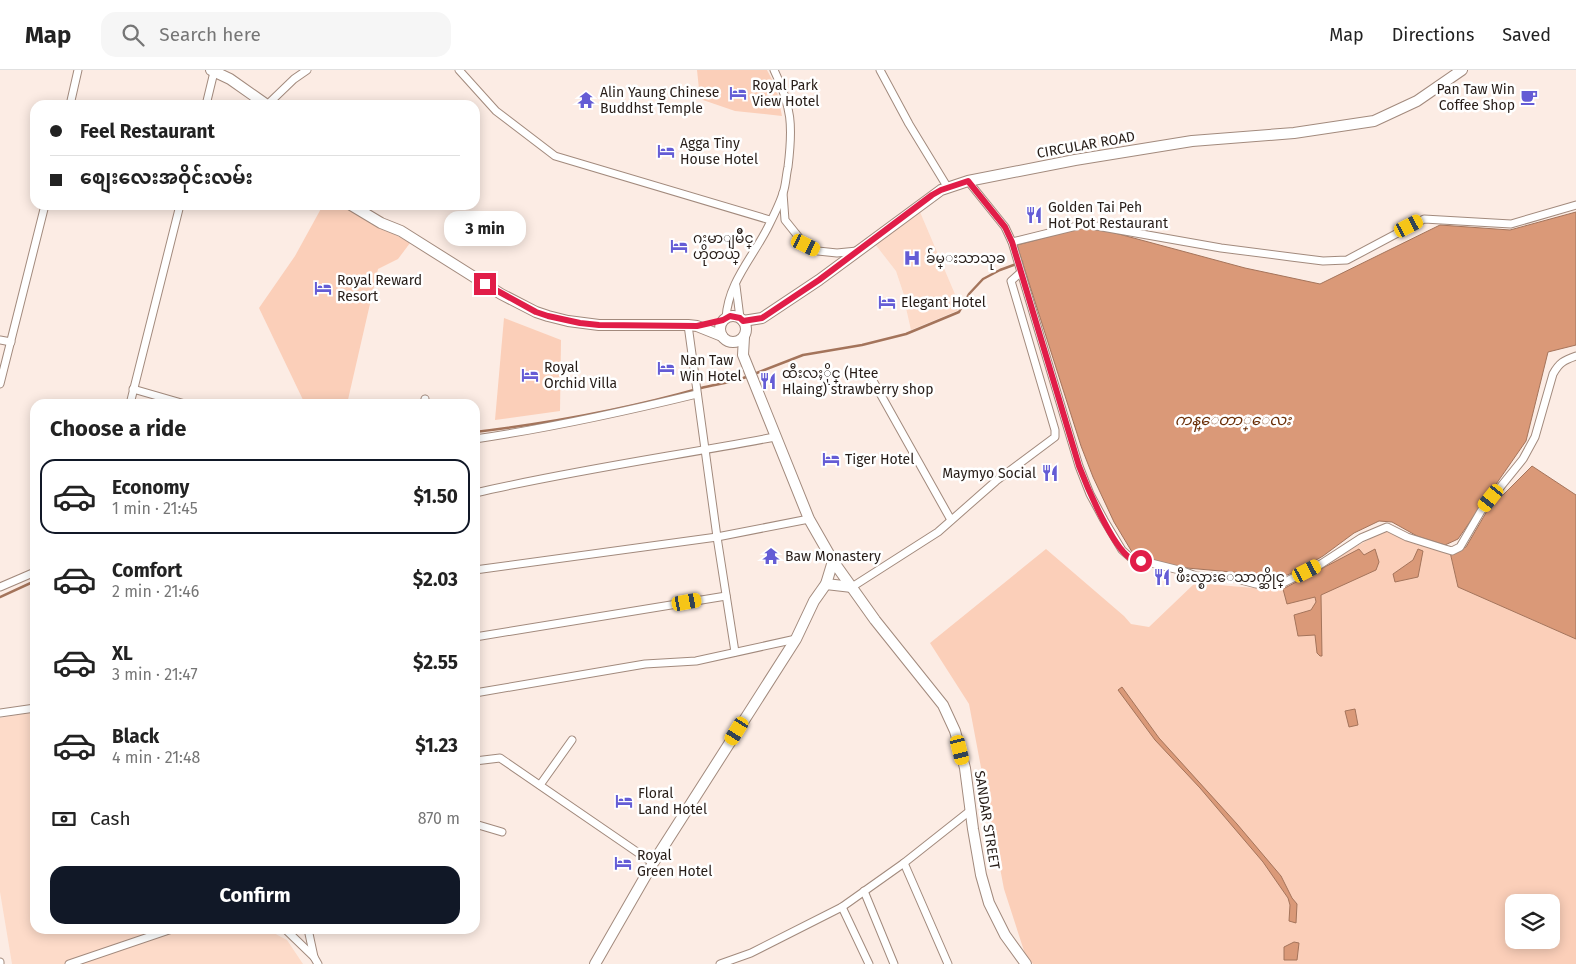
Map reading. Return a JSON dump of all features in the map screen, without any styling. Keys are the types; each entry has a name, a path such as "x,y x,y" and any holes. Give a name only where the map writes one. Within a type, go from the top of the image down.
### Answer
{"street":[{"path":"71,100 78,70"},
{"path":"272,100 294,79 307,70"},
{"path":"459,70 496,111 555,156 770,220"},
{"path":"774,70 785,93 791,121 789,154 783,193 785,220 806,245 818,251 837,253 857,251"},
{"path":"880,70 948,188"},
{"name":"CIRCULAR ROAD","path":"742,319 762,318 880,236 932,195 968,181 1075,160 1192,141 1294,132 1374,121 1417,101 1462,70"},
{"path":"207,100 212,71 230,79 260,100"},
{"path":"968,181 1005,227 1012,242 1014,254 1079,466 1090,494 1104,520 1122,550 1131,558 1196,576 1233,578 1256,584 1279,585 1321,564 1361,538 1387,527 1407,537 1452,551 1460,547 1481,511 1523,459 1534,437 1553,374 1558,365 1576,356"},
{"path":"743,355 726,339 720,328 729,296 783,193"},
{"path":"1012,242 1085,224 1221,248 1323,261 1347,260 1424,219 1511,224 1576,205"},
{"path":"1,381 44,210"},
{"path":"131,399 179,210"},
{"path":"360,210 401,231 502,294 536,312 548,316 599,325 692,326 735,316 742,319"},
{"path":"826,584 852,587 938,532 996,481 1055,436 1055,430 1011,281 1020,273"},
{"path":"736,285 742,319 746,330 743,355"},
{"path":"692,326 726,339 738,341 762,318"},
{"path":"692,326 697,394 716,537 735,652"},
{"path":"0,340 11,342"},
{"name":"SANDAR STREET","path":"743,355 809,519 833,561 875,620 943,705 956,731 965,768 981,875 989,903 1005,935 1026,964"},
{"path":"872,379 952,520"},
{"path":"133,389 168,399"},
{"path":"480,438 535,430 697,394"},
{"path":"480,492 524,482 775,437"},
{"path":"480,569 716,537 809,519"},
{"path":"595,964 653,863 796,639 814,601 826,584 833,561"},
{"path":"0,587 30,574"},
{"path":"480,636 726,596"},
{"path":"480,691 645,664 696,661 796,639"},
{"path":"0,713 30,709"},
{"path":"540,785 572,740"},
{"path":"480,760 500,758 653,863"},
{"path":"720,964 751,953 842,907 904,863 971,810"},
{"path":"480,825 502,832"},
{"path":"904,863 948,964"},
{"path":"864,891 894,964"},
{"path":"842,907 869,964"},
{"path":"69,964 157,934"},
{"path":"290,934 314,956"},
{"path":"309,934 314,956 318,964"}],"shaded area":[{"name":"Royal Park View Hotel","path":"697,70 767,70 776,87 782,116 735,111 700,99"},
{"name":"Royal Reward Resort","path":"320,210 353,210 410,243 398,259 378,269 348,399 303,399 259,308 295,256"},
{"name":"ခ်မ္းသာသုခ","path":"920,212 960,306 959,310 911,330 906,308 908,307 896,271 875,244"},
{"name":"Royal Orchid Villa","path":"504,318 561,340 560,411 495,420"},
{"path":"1386,530 1418,545 1450,552 1458,587 1576,639 1576,964 1033,964 1025,954 1004,889 969,704 930,643 1046,549 1131,624 1149,627 1195,583 1277,590"},
{"path":"30,713 30,934 276,934 287,940 303,964 12,964 0,892 0,718"}],"water":[{"name":"ကန္ေတာ္ေလး","path":"1576,212 1576,345 1548,352 1526,441 1458,539 1445,545 1417,536 1392,522 1379,521 1354,533 1323,556 1297,571 1275,580 1243,573 1187,568 1179,570 1141,559 1132,552 1114,522 1081,446 1017,245 1089,226 1245,268 1320,284 1440,225 1510,230"},
{"path":"1532,466 1576,495 1576,639 1458,587 1450,552 1466,547 1487,511"},
{"path":"1359,549 1364,555 1375,549 1379,562 1376,570 1321,595 1322,656 1320,656 1317,653 1315,635 1298,636 1294,615 1311,610 1316,602 1315,597 1287,604 1283,589"},
{"path":"1418,549 1423,551 1418,577 1395,582 1393,574 1413,560"},
{"path":"1122,687 1159,738 1281,876 1297,904 1296,923 1289,921 1290,905 1288,898 1263,862 1200,788 1155,740 1118,690"},
{"path":"1355,709 1358,725 1349,727 1345,711"},
{"path":"1294,942 1299,943 1297,960 1284,960 1284,947"}],"waterway":[{"path":"754,374 803,355 862,345 906,334 959,312 969,294 983,279 1022,262"},
{"path":"480,431 560,420 617,409 749,376"},
{"path":"0,597 30,583"}],"place":[{"name":"Royal Park View Hotel","path":"738,93"},
{"name":"Pan Taw Win Coffee Shop","path":"1529,97"},
{"name":"Alin Yaung Chinese Buddhst Temple","path":"586,100"},
{"name":"Agga Tiny House Hotel","path":"666,151"},
{"name":"Golden Tai Peh Hot Pot Restaurant","path":"1034,215"},
{"name":"ဂႏမာျမိဳင္ ဟိုတယ္","path":"679,246"},
{"name":"ခ်မ္းသာသုခ","path":"912,258"},
{"name":"Royal Reward Resort","path":"323,288"},
{"name":"Elegant Hotel","path":"887,302"},
{"name":"Nan Taw Win Hotel","path":"666,368"},
{"name":"Royal Orchid Villa","path":"530,375"},
{"name":"ထီးလႈိုင္ (Htee Hlaing) strawberry shop","path":"768,381"},
{"name":"Tiger Hotel","path":"831,459"},
{"name":"Maymyo Social","path":"1050,473"},
{"name":"Baw Monastery","path":"771,556"},
{"name":"ဖီးလ္စားေသာက္ဆိုင္","path":"1162,577"},
{"name":"Floral Land Hotel","path":"624,801"},
{"name":"Royal Green Hotel","path":"623,863"}],"route":[{"path":"485,284 536,312 568,321 599,325 697,326 723,320 730,316 735,316 743,321 762,318 880,236 932,195 968,181 994,211 1012,242 1056,392 1079,466 1090,494 1122,550 1131,558 1141,561"}]}
